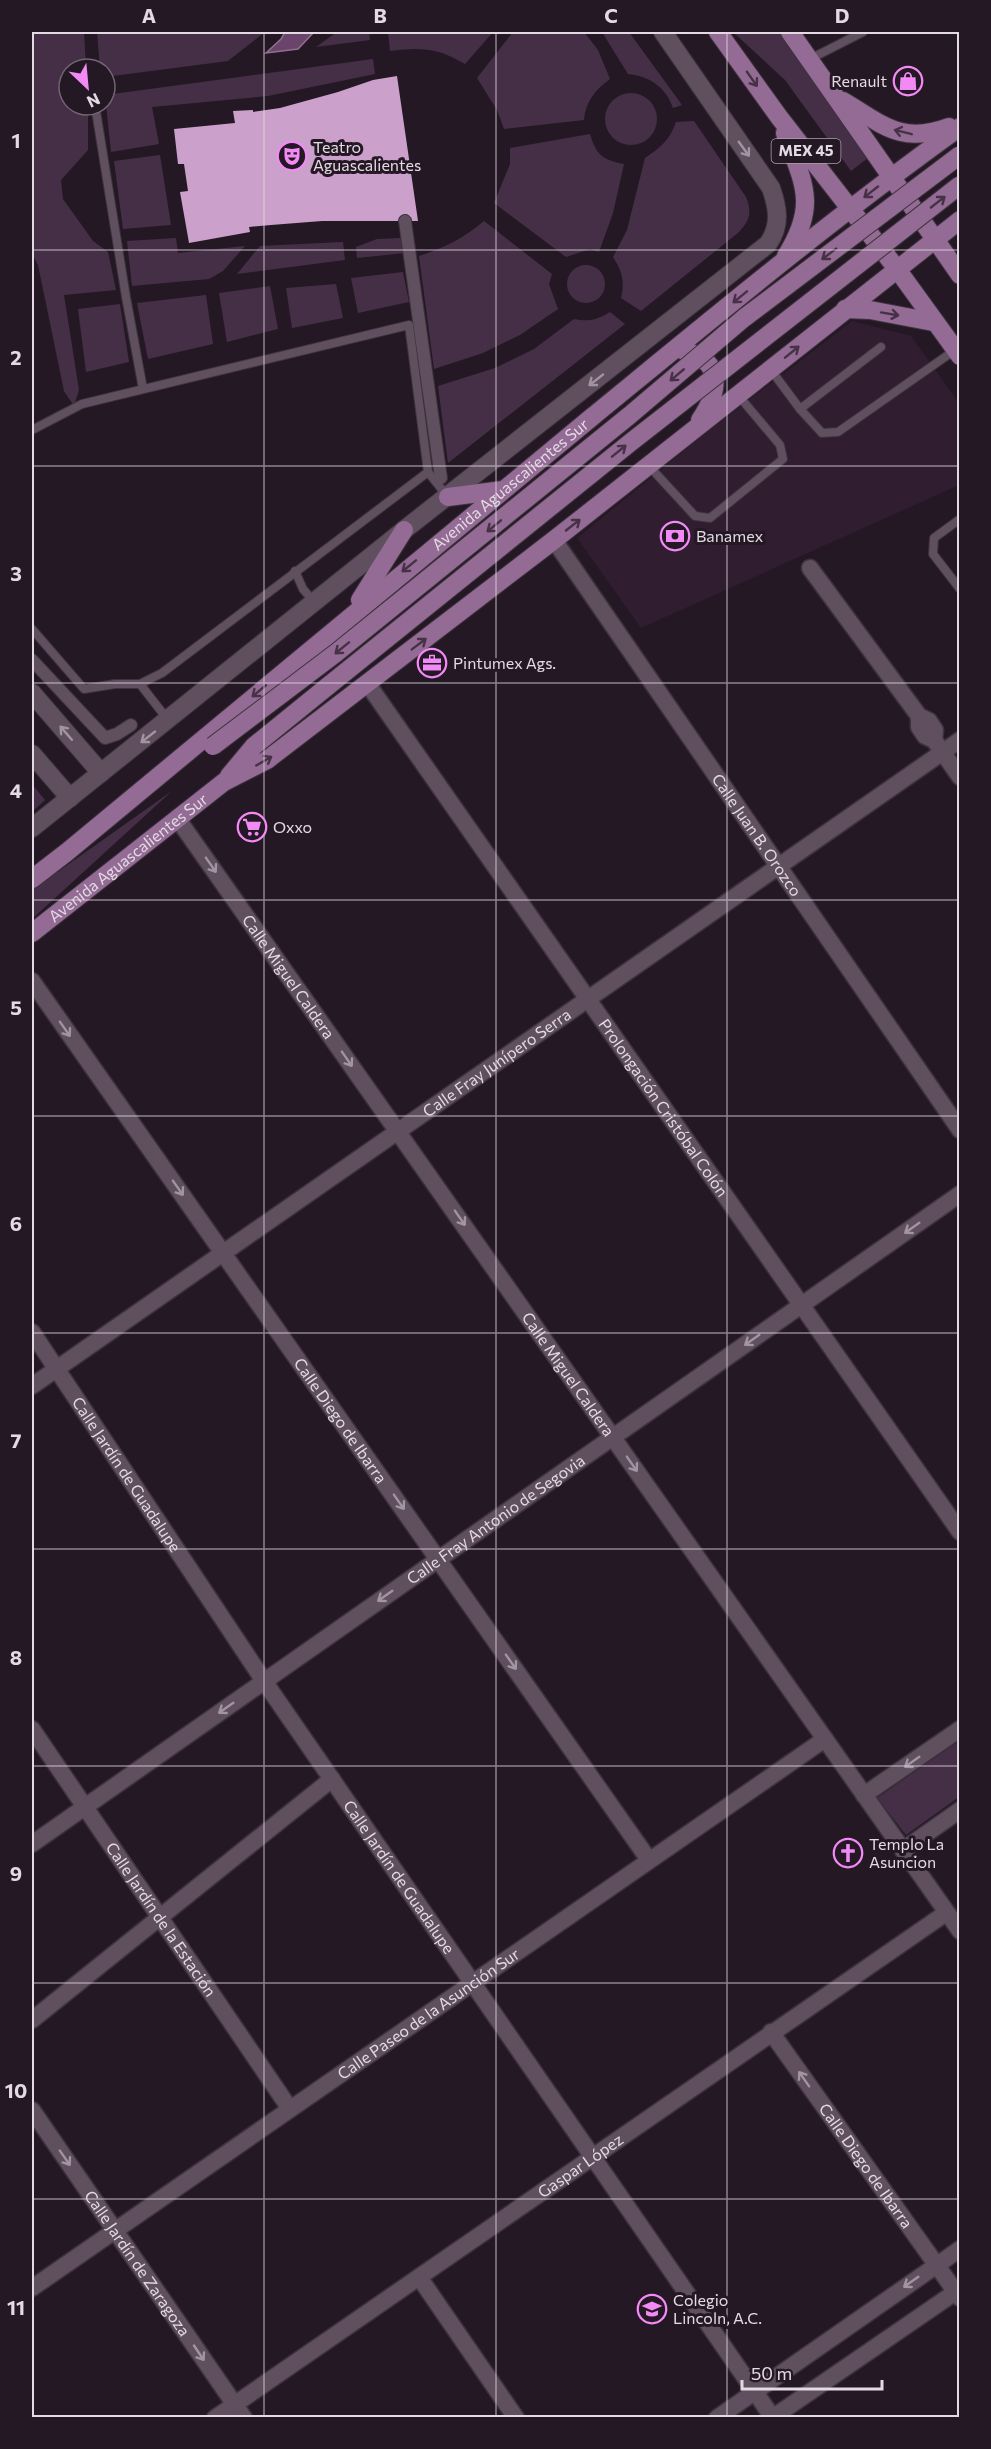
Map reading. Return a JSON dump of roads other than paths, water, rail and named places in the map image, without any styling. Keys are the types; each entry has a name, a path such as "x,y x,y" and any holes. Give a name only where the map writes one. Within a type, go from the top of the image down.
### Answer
{"main road":[{"name":"MEX 45","path":"718,32 779,117 897,269 957,353"},
{"name":"MEX 45","path":"790,32 960,275"},
{"path":"836,98 886,127 908,134 931,134 960,125"},
{"path":"774,270 797,238 806,201 806,187 779,117"},
{"name":"Avenida Aguascalientes Sur","path":"32,879 353,612 676,349 851,208 960,125"},
{"name":"Avenida Aguascalientes Sur","path":"67,852 114,821 336,653 630,415 744,318 960,155"},
{"name":"Avenida Aguascalientes Sur","path":"224,782 254,746 631,442 960,185"},
{"name":"Avenida Aguascalientes Sur","path":"32,933 224,782 267,760 554,540 960,220"},
{"path":"845,309 870,310 933,322"},
{"path":"676,349 696,354 708,364 716,377 715,392 710,405 692,431"},
{"path":"448,497 503,490"},
{"path":"353,612 404,530"}],"street":[{"name":"Avenida Aguascalientes Sur","path":"32,828 404,530 768,244 774,235 778,221 771,188 663,32"},
{"path":"405,221 441,478"},
{"name":"Calle Juan B. Orozco","path":"554,540 960,1130"},
{"path":"810,568 919,716 929,721 935,730 938,746 960,777"},
{"path":"32,660 105,738 117,734 130,725"},
{"name":"Prolongación Cristóbal Colón","path":"367,683 960,1533"},
{"path":"37,702 101,773"},
{"name":"Calle Fray Junípero Serra","path":"32,1386 778,866 938,746 960,740"},
{"path":"32,754 70,798"},
{"name":"Calle Miguel Caldera","path":"177,818 960,1931"},
{"name":"Calle Diego de Ibarra","path":"32,981 649,1860"},
{"name":"Calle Fray Antonio de Segovia","path":"32,1844 960,1194"},
{"name":"Calle Jardín de Guadalupe","path":"32,1332 264,1681 772,2417"},
{"name":"Calle Jardín de la Estación","path":"32,1729 290,2109"},
{"path":"864,1795 960,1729"},
{"name":"Calle Paseo de la Asunción Sur","path":"32,2288 825,1739"},
{"path":"32,2020 332,1779"},
{"path":"903,1850 960,1810"},
{"name":"Gaspar López","path":"215,2418 239,2411 419,2277 946,1912"},
{"name":"Calle Diego de Ibarra","path":"771,2032 935,2266 958,2293"},
{"name":"Calle Jardín de Zaragoza","path":"32,2110 239,2411"},
{"path":"717,2418 960,2249"},
{"path":"419,2277 516,2418"},
{"path":"772,2417 958,2293"}],"lane":[{"path":"810,59 863,32"},
{"path":"97,117 143,389"},
{"path":"32,430 82,404 409,325 428,472 448,497"},
{"path":"800,409 882,347"},
{"path":"770,369 800,409 822,433 838,432 957,353"},
{"path":"649,465 695,516 710,518 783,459 780,445 738,395"},
{"path":"32,629 84,689 115,684 140,684 162,673 428,472"},
{"path":"960,519 934,537 933,554 960,589"},
{"path":"295,571 303,589 315,603"},
{"path":"140,684 169,720"}],"place":[{"name":"Renault","path":"908,81"},
{"name":"Teatro Aguascalientes","path":"292,156"},
{"name":"Banamex","path":"675,536"},
{"name":"Pintumex Ags.","path":"432,663"},
{"name":"Oxxo","path":"252,827"},
{"name":"Templo La Asuncion","path":"848,1853"},
{"name":"Colegio Lincoln, A.C.","path":"652,2309"}]}
